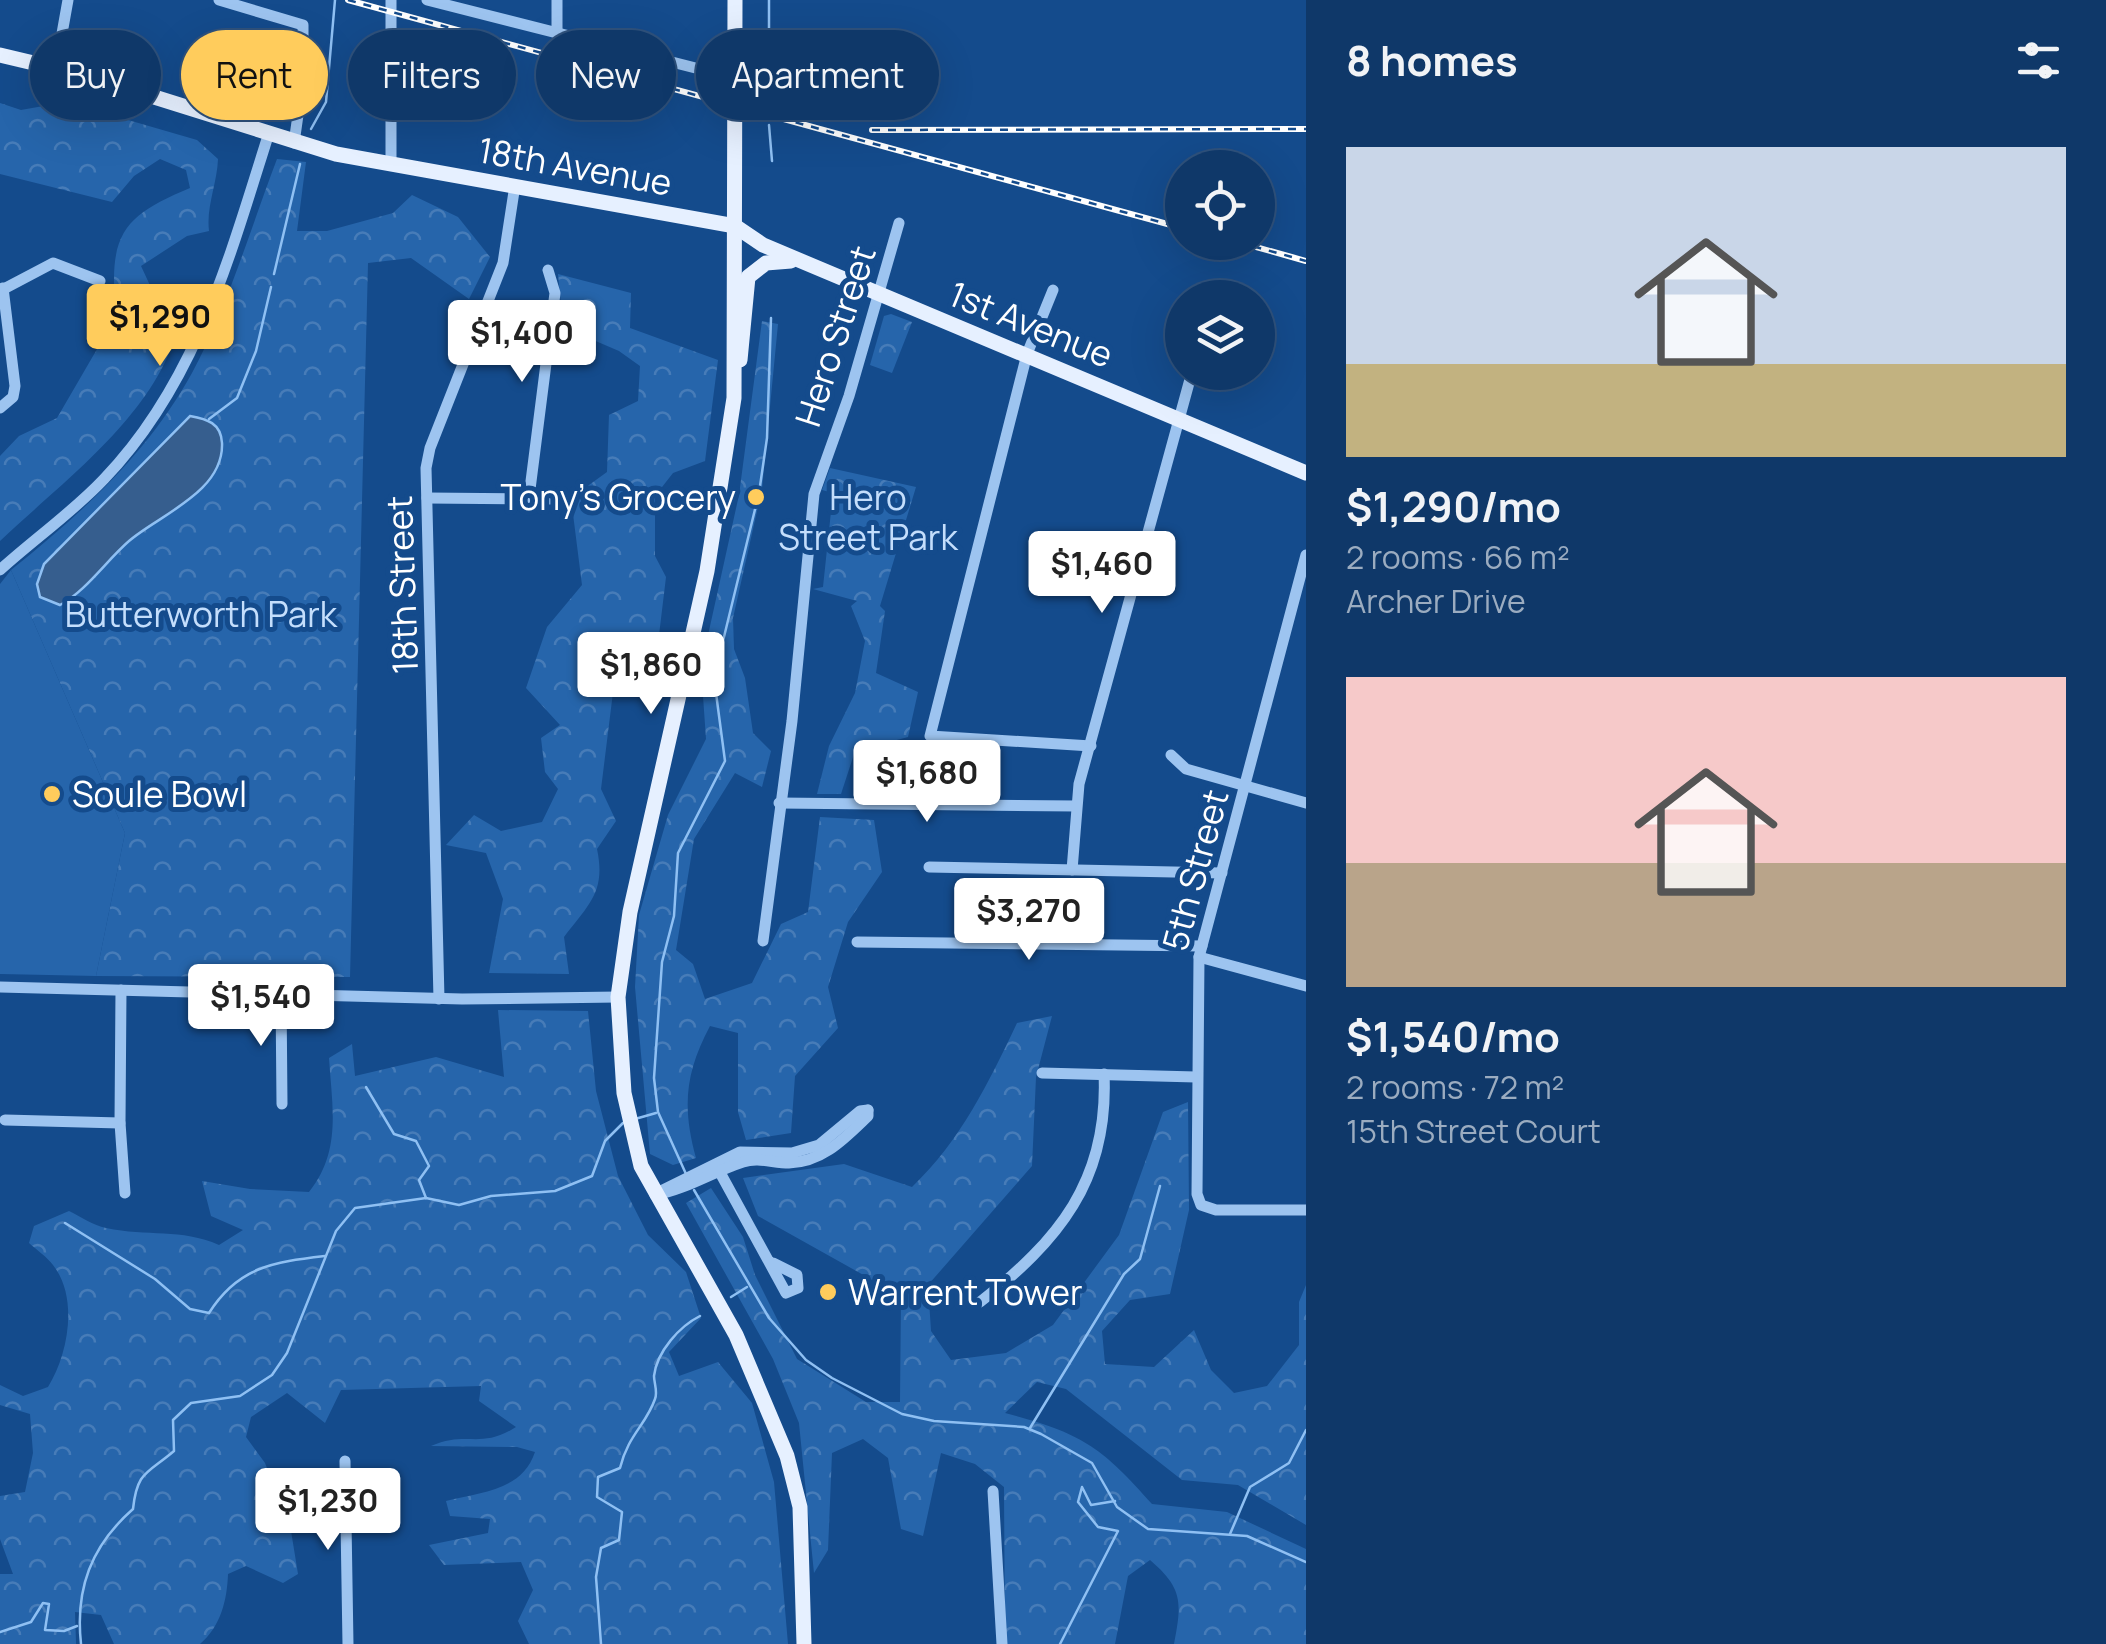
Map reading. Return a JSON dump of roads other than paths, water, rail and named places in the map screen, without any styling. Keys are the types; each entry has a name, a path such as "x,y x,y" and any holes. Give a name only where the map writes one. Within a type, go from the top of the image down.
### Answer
{"main road":[{"path":"735,0 735,30"},
{"name":"18th Avenue","path":"0,55 30,61"},
{"name":"18th Avenue","path":"161,101 294,143 736,226"},
{"path":"734,398 735,120"},
{"name":"1st Avenue","path":"736,226 763,245 800,261 1306,472"},
{"path":"800,261 766,263 748,277 707,571 630,912 618,997 629,1121 641,1166 736,1335 783,1443 800,1506 804,1644"}],"street":[{"path":"63,30 68,0"},
{"path":"219,0 303,25 303,80 294,143"},
{"path":"391,164 392,0"},
{"path":"427,0 543,30"},
{"path":"557,0 558,30"},
{"path":"0,570 105,478 178,380 210,314 268,136"},
{"name":"18th Street","path":"439,999 427,498 430,448 503,263 515,185"},
{"name":"Hero Street","path":"763,941 792,721 814,494 850,396 899,223"},
{"path":"0,408 12,397 15,386 1,290 53,264 100,281"},
{"path":"529,497 555,293 548,270"},
{"path":"1053,290 1026,354 930,736 1091,746"},
{"path":"1072,870 1076,806 1187,390"},
{"path":"427,498 552,499"},
{"name":"5th Street","path":"1306,555 1200,951 1196,1076 1197,1194 1201,1205 1216,1210 1306,1210"},
{"path":"1171,756 1186,770 1306,803"},
{"path":"779,803 1076,806"},
{"path":"929,867 1222,873"},
{"path":"857,942 1200,951 1306,986"},
{"path":"0,987 439,999 618,997"},
{"path":"121,990 120,1123 125,1193"},
{"path":"281,994 282,1104"},
{"path":"1042,1073 1196,1076"},
{"path":"980,1302 1028,1264 1076,1208 1091,1167 1104,1074"},
{"path":"655,1195 718,1168 752,1160 795,1162 813,1158 836,1146 868,1116 868,1110 810,1149 740,1152 718,1168"},
{"path":"5,1120 120,1123"},
{"path":"718,1168 738,1211 773,1264"},
{"path":"345,1461 348,1644"},
{"path":"993,1491 1002,1644"}],"waterway":[{"path":"311,129 326,102 335,0"},
{"path":"769,0 769,30"},
{"path":"769,125 772,161"},
{"path":"274,274 300,164"},
{"path":"209,419 237,398 256,351 271,287"},
{"path":"686,1174 658,1112 654,1078 662,962 674,916 678,853 725,761 714,678 759,493 767,438 771,318"},
{"path":"366,1087 394,1134 416,1141 429,1166 419,1180 426,1198"},
{"path":"635,1119 656,1113"},
{"path":"81,1644 81,1605 89,1570 106,1538 133,1509 141,1480 174,1451 173,1420 191,1403 240,1396 272,1375 287,1353 336,1231 355,1208 426,1198 459,1205 491,1196 555,1191 592,1176 605,1141 623,1123"},
{"path":"1030,1428 1124,1274 1140,1259 1160,1186"},
{"path":"694,1190 769,1318 806,1360 832,1378 902,1414 934,1421 1024,1427 1041,1434 1092,1463 1117,1507 1148,1529 1247,1536 1306,1562"},
{"path":"65,1223 155,1279 190,1309 209,1313 245,1276 273,1265 325,1256"},
{"path":"731,1297 747,1287"},
{"path":"601,1644 596,1577 601,1548 619,1540 622,1512 597,1497 598,1477 620,1468 655,1399 654,1376 660,1357 677,1333 700,1316"},
{"path":"1230,1534 1250,1487 1289,1463 1306,1430"},
{"path":"1060,1644 1118,1531 1098,1527 1078,1502 1082,1487 1091,1505 1115,1501"},
{"path":"0,1632 31,1622 43,1603 49,1604 45,1630 64,1631 77,1626"}],"railway":[{"path":"348,0 1165,223"},
{"path":"872,130 1306,129"},
{"path":"1275,252 1306,261"}],"place":[{"name":"Tony's Grocery","path":"756,497"},
{"name":"Soule Bowl","path":"52,794"},
{"name":"Warrent Tower","path":"828,1292"}],"park label":[{"name":"Hero Street Park","path":"868,517"},
{"name":"Butterworth Park","path":"201,614"}]}
